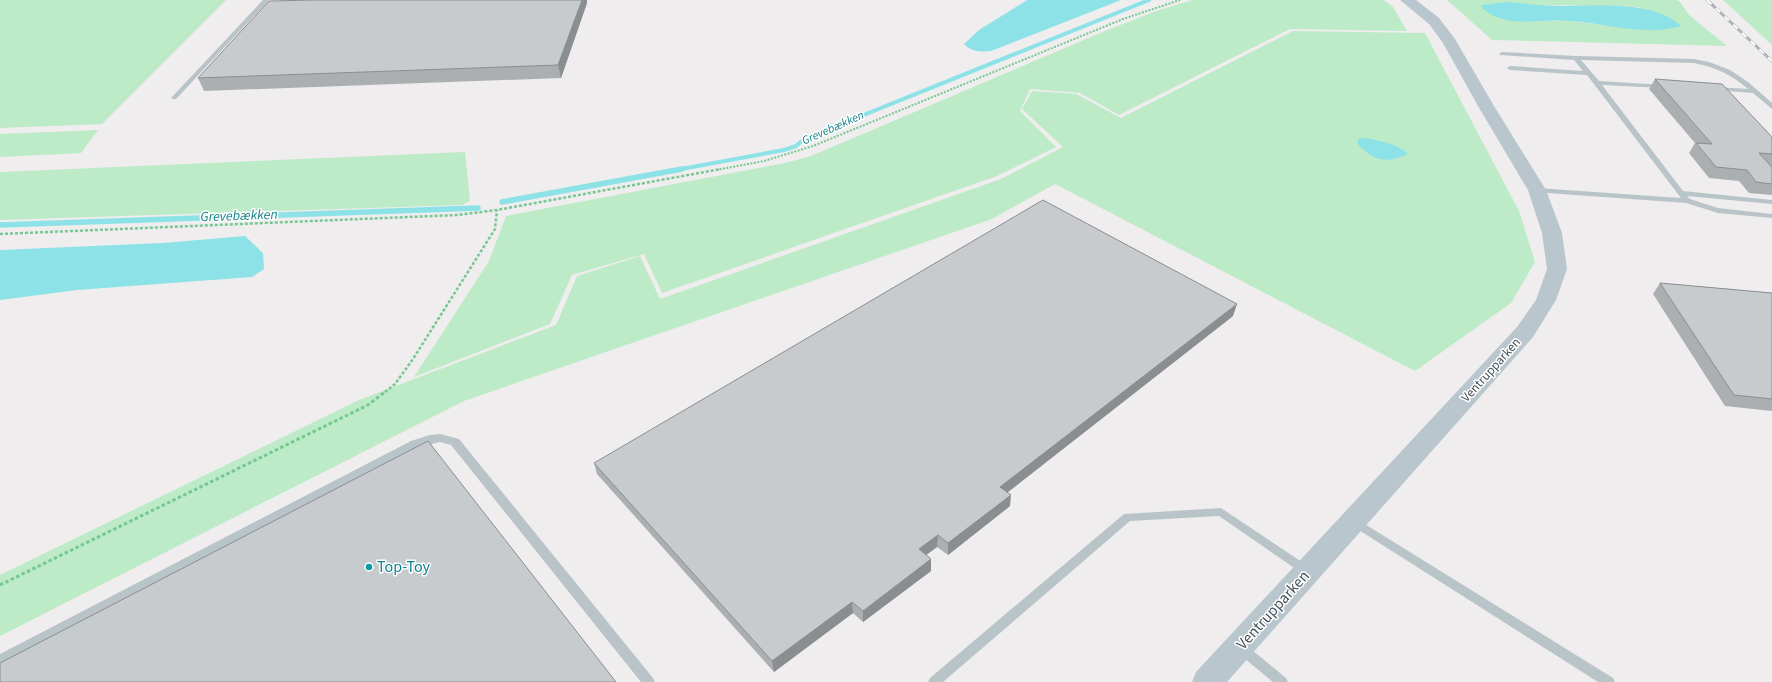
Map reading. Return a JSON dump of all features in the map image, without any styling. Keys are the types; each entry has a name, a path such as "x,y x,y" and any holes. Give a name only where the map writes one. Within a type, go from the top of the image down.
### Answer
{"street":[{"name":"Ventrupparken","path":"1207,682 1525,332 1546,300 1557,269 1552,233 1537,190 1486,106 1450,42 1434,22 1407,0"}],"lane":[{"path":"174,98 266,0"},
{"path":"1502,54 1705,63 1733,73 1772,107"},
{"path":"1576,58 1606,94 1686,201"},
{"path":"1510,68 1589,73"},
{"path":"1596,82 1668,86"},
{"path":"1707,88 1754,91"},
{"path":"1537,190 1686,201 1699,208 1772,216"},
{"path":"1680,193 1772,202"},
{"path":"0,660 414,444 431,438 446,437 455,442 649,682"},
{"path":"934,682 1128,517 1221,512 1308,572"},
{"path":"1354,521 1609,682"},
{"path":"1239,647 1282,682"}],"path":[{"path":"0,234 456,215 497,210 756,162 787,155 813,146 1122,19 1180,0"},
{"path":"0,585 368,405 395,384 413,359 495,230 497,210"}],"green space":[{"path":"0,0 226,0 102,124 0,128"},
{"path":"1193,0 1384,0 1393,7 1407,31 1290,29 1119,115 1080,93 1030,89 1020,111 1056,147 997,176 662,293 644,254 572,275 550,324 414,377 489,261 506,216 785,163 811,156 1105,31 1159,10"},
{"path":"1447,0 1677,0 1689,15 1727,46 1492,40","holes":["1545,5 1639,7 1644,30 1570,21 1511,21"]},
{"path":"1723,0 1772,0 1772,45"},
{"path":"1293,31 1425,33 1519,211 1535,262 1511,303 1415,371 1055,184 992,219 464,401 0,636 0,575 359,400 556,325 577,276 640,256 660,299 1001,179 1063,147 1022,109 1032,91 1076,94 1121,118"},
{"path":"98,130 81,153 0,157 0,134"},
{"path":"465,152 470,201 462,205 0,220 0,172"}],"water":[{"path":"1027,0 1121,0 991,51 976,51 970,49 964,44 979,30"},
{"path":"1506,2 1554,6 1608,5 1641,8 1670,18 1681,26 1667,29 1639,30 1583,22 1511,21 1495,16 1481,7 1482,5"},
{"path":"1366,138 1382,141 1407,153 1399,158 1386,160 1374,157 1358,144 1358,139"},
{"path":"245,236 263,253 264,269 252,277 77,290 0,300 0,250 163,243"}],"building":[{"path":"582,0 558,65 198,78 269,1"},
{"path":"1655,79 1722,84 1772,137 1772,154 1759,153 1772,166 1772,184 1756,182 1747,170 1716,167 1696,143 1712,144"},
{"path":"1043,200 1237,304 1000,487 1011,495 948,543 938,535 919,549 931,559 863,611 852,602 772,661 594,463"},
{"path":"1660,283 1772,293 1772,399 1734,395"},
{"name":"Top-Toy","path":"428,441 616,682 0,682 0,663"}],"waterway":[{"name":"Grevebækken","path":"676,170 784,150 796,146 804,139 1149,0"},
{"name":"Grevebækken","path":"502,202 682,169"},
{"name":"Grevebækken","path":"0,225 478,208"}],"railway":[{"path":"1707,0 1772,61"}],"place":[{"name":"Top-Toy","path":"369,567"}]}
